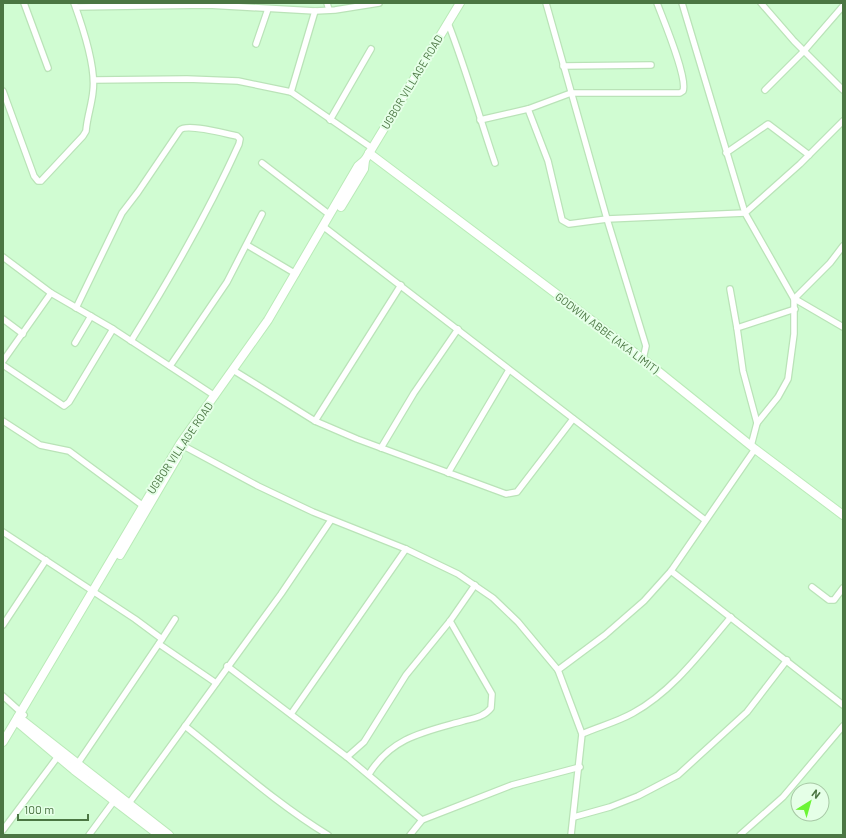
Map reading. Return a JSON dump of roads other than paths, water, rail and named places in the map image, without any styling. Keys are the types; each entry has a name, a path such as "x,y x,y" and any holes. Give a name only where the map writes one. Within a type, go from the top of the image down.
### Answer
{"street":[{"path":"24,3 48,68"},
{"path":"327,3 329,10"},
{"path":"3,91 34,176 38,181 41,181 86,131 94,80 75,5 208,4 315,11 378,3"},
{"name":"UGBOR VILLAGE ROAD","path":"96,593 142,505 215,396 235,371 364,169 365,160 370,150 460,3"},
{"path":"546,3 607,218 646,346 643,358"},
{"path":"480,120 528,110 571,93 680,93 683,91 684,82 657,3"},
{"path":"682,3 726,154 745,213 795,299 843,327"},
{"path":"761,3 804,51 843,90"},
{"path":"765,90 804,51 843,6"},
{"path":"256,44 268,8"},
{"path":"291,92 315,11"},
{"path":"448,23 463,60 480,120 495,163"},
{"path":"330,120 371,49"},
{"path":"563,66 651,66"},
{"path":"94,80 187,79 238,81 291,92 370,150"},
{"path":"528,110 548,162 562,220 569,224 607,218 745,213 809,155 843,121"},
{"path":"726,154 768,124 809,155"},
{"path":"76,308 122,213 180,130 186,127 198,128 237,136 240,139 239,144 223,179 172,275 131,341"},
{"name":"GODWIN ABBE (AKA LIMIT)","path":"370,150 643,358 843,514"},
{"name":"UGBOR VILLAGE ROAD","path":"3,742 20,718 96,593 182,445 271,322 326,228 330,216 358,166 365,160"},
{"path":"262,163 330,216"},
{"path":"170,366 227,282 247,245 249,236 262,214"},
{"path":"326,228 705,520"},
{"path":"247,245 296,274"},
{"path":"757,423 778,397 788,379 794,334 795,299 830,263 843,246"},
{"path":"3,257 51,293 113,329 215,396"},
{"path":"316,421 401,285"},
{"path":"558,670 605,635 644,601 671,570 753,445 757,423 743,371 730,290"},
{"path":"3,361 51,293"},
{"path":"737,328 795,309"},
{"path":"75,343 91,316"},
{"path":"3,320 23,334"},
{"path":"3,365 64,406 69,402 113,329"},
{"path":"381,448 414,393 458,330"},
{"path":"448,473 509,370"},
{"path":"235,371 316,421 381,448 506,494 513,494 517,492 573,419"},
{"path":"3,421 40,445 69,451 142,505"},
{"path":"182,445 258,486 331,520 406,549 458,574 493,598 518,622 558,670 582,734 580,767 571,835"},
{"name":"GODWIN ABBE (AKA LIMIT)","path":"753,445 843,510"},
{"path":"127,807 227,666 281,594 331,520"},
{"path":"4,534 96,593 216,683"},
{"path":"291,714 406,549"},
{"path":"3,625 46,560"},
{"path":"671,570 843,705"},
{"path":"347,757 364,742 406,675 450,621 475,585"},
{"path":"812,587 829,600 834,600 843,588"},
{"path":"582,734 633,713 661,693 693,662 731,617"},
{"path":"76,767 176,619"},
{"path":"369,774 384,754 399,742 432,730 482,716 491,708 492,694 450,621"},
{"path":"574,817 610,807 631,799 678,775 747,712 787,660"},
{"path":"227,666 369,774 422,820"},
{"path":"3,696 20,718 60,754 127,807 159,835"},
{"path":"185,726 263,787 279,803 328,835"},
{"path":"740,835 783,797 843,726"},
{"path":"3,830 60,754"},
{"path":"76,767 114,801 127,807 170,835"},
{"path":"410,835 422,820 512,786 580,767"},
{"path":"89,835 114,801"}]}
